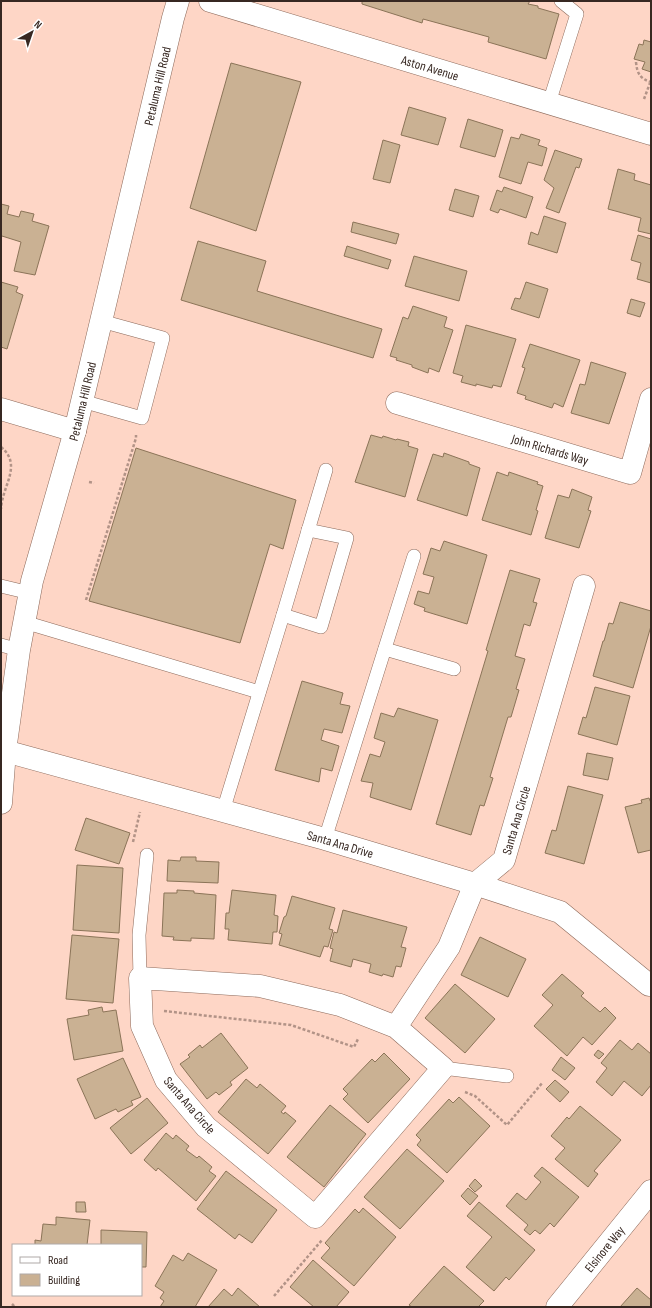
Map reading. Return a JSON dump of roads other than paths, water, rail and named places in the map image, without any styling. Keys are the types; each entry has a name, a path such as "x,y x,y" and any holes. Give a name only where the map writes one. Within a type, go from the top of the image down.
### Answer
{"street":[{"name":"Petaluma Hill Road","path":"1,803 10,647 24,622 32,581 75,431 171,25 178,1"},
{"name":"Aston Avenue","path":"210,1 651,134"},
{"name":"John Richards Way","path":"397,402 630,473 651,399"},
{"path":"1,410 75,431"},
{"name":"Santa Ana Circle","path":"396,1027 449,946 476,884 504,860 584,586"},
{"name":"Santa Ana Drive","path":"5,751 325,839 476,884 560,912 650,985"},
{"path":"140,978 260,986 340,1005 396,1027 443,1068"},
{"name":"Santa Ana Circle","path":"140,978 142,1026 166,1080 206,1127 315,1217 443,1068"},
{"name":"Elsinore Way","path":"557,1307 651,1191"}],"lane":[{"path":"549,103 577,14 561,1"},
{"path":"82,401 142,418 163,338 101,321"},
{"path":"224,811 259,692 284,615 326,470"},
{"path":"284,615 321,627 347,538 308,530"},
{"path":"325,839 414,556"},
{"path":"1,586 30,593"},
{"path":"24,622 259,692"},
{"path":"385,649 454,669"},
{"path":"140,978 139,935 147,855"},
{"path":"443,1068 507,1076"}]}
